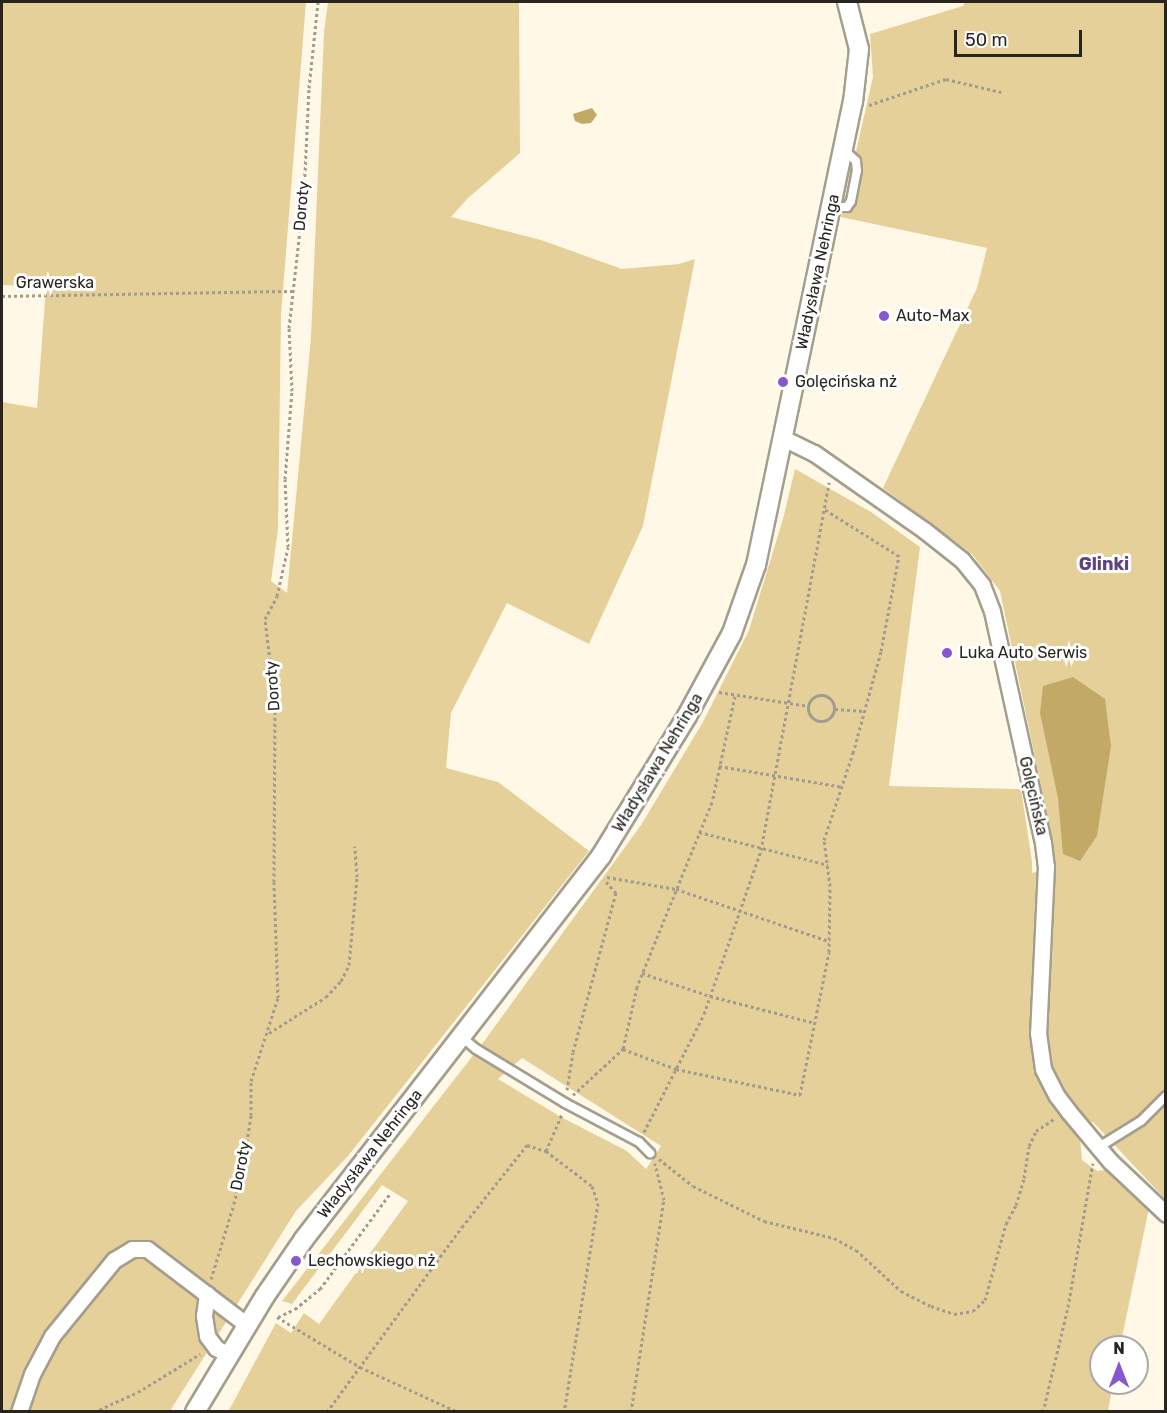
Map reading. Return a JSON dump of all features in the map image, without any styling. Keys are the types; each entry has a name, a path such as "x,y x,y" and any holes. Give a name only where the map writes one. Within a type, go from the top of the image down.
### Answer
{"street":[{"name":"Władysława Nehringa","path":"195,1412 222,1351 247,1325 322,1216 601,856 719,660 739,619 753,573 783,438 853,102 858,49 847,2"},
{"name":"Golęcińska","path":"783,438 807,448 924,530 962,560 982,585 992,611 1043,843 1046,866 1039,1042 1043,1069 1057,1096 1069,1112 1099,1147 1166,1214"},
{"path":"19,1412 32,1374 52,1336 114,1260 132,1249 147,1249 247,1325"},
{"path":"207,1294 204,1316 207,1336 222,1351"}],"lane":[{"path":"462,1037 476,1049 565,1103 639,1142 650,1153"},
{"path":"1099,1147 1141,1121 1166,1096"}],"path":[{"name":"Doroty","path":"207,1294 234,1204 245,1155 251,1115 251,1081 278,999 274,882 275,702 265,619 277,596 288,547 285,478 292,391 289,328 304,195 309,88 318,2"},
{"path":"853,102 866,106 946,79 1001,92"},
{"name":"Grawerska","path":"2,296 293,291"},
{"path":"639,1142 710,996 761,850 832,466"},
{"path":"623,1049 676,1069 800,1095 829,941 830,886 824,840 843,787 881,651 899,556 824,509"},
{"path":"715,691 809,706"},
{"path":"821,695 829,698 835,709 828,720 820,721 812,718 809,706 813,698 821,695"},
{"path":"565,1103 623,1049 642,973 712,801 735,696"},
{"path":"835,709 865,711"},
{"path":"719,766 843,787"},
{"path":"699,832 761,850 828,865"},
{"path":"268,1034 326,997 341,981 349,965 357,877 355,846"},
{"path":"565,1103 573,1052 616,893 601,876 676,889 829,941"},
{"path":"642,973 710,996 815,1023"},
{"path":"650,1153 693,1186 728,1205 764,1221 834,1238 856,1250 901,1291 931,1306 954,1314 973,1311 985,1300 1006,1224 1016,1204 1029,1146 1036,1131 1069,1112"},
{"path":"546,1150 561,1117"},
{"path":"327,1412 462,1227 527,1145 546,1150 592,1186 598,1203 564,1412"},
{"path":"1043,1412 1068,1307 1093,1161 1099,1147"},
{"path":"631,1412 663,1200 659,1174 650,1153"},
{"path":"247,1325 265,1323 296,1309 320,1289 389,1195"},
{"path":"277,1317 360,1367 458,1412"},
{"path":"94,1412 222,1351"}],"shaded area":[{"path":"2,2 306,2 281,315 278,529 271,581 287,593 311,337 324,32 328,2 519,2 520,153 467,199 451,217 541,240 622,269 679,264 695,259 643,526 589,644 507,603 451,713 446,768 498,782 589,851 348,1156 296,1211 170,1411 2,1411 2,402 37,408 46,287 2,285"},
{"path":"965,2 1165,2 1166,1200 1093,1122 1072,1130 1080,1138 1082,1160 1097,1171 1110,1169 1149,1208 1123,1335 1089,1335 1089,1395 1111,1395 1108,1411 228,1412 276,1323 291,1333 304,1313 319,1324 408,1201 382,1185 292,1304 282,1301 485,1040 641,825 703,722 749,630 783,519 795,469 871,512 920,547 889,786 1021,789 1032,873 1052,867 1048,819 1000,591 972,554 883,488 977,288 987,248 841,217 873,77 870,34 963,6","holes":["522,1058 661,1146 646,1169 627,1151 561,1117 498,1079"]},
{"path":"592,108 597,115 591,123 582,124 575,121 573,114"},
{"path":"1073,677 1105,699 1111,746 1097,836 1080,861 1063,854 1058,798 1040,713 1043,686"}],"place":[{"name":"Auto-Max","path":"884,316"},
{"name":"Golęcińska nż","path":"783,382"},
{"name":"Luka Auto Serwis","path":"947,653"},
{"name":"Lechowskiego nż","path":"296,1261"}],"district":[{"name":"Glinki","path":"1104,564"}]}
